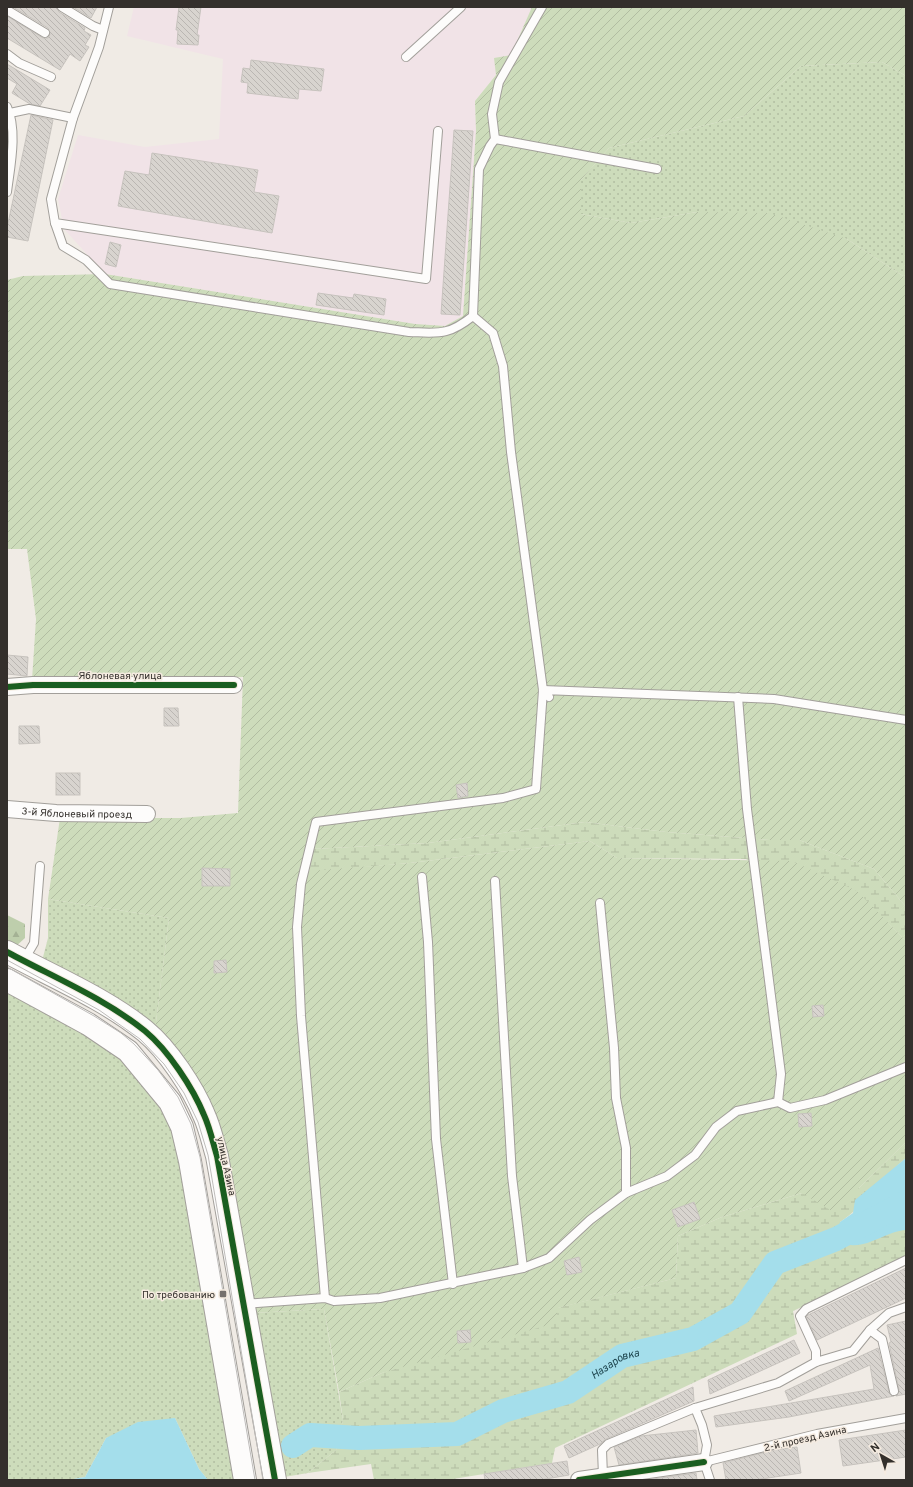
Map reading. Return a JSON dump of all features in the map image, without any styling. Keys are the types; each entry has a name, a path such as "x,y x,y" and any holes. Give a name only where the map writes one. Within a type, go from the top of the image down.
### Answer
{"street":[{"name":"Яблоневая улица","path":"7,687 33,684 234,685"},
{"name":"3-й Яблоневый проезд","path":"7,809 56,813 147,814"},
{"name":"улица Азина","path":"15,956 103,1003 146,1032 171,1059 191,1089 205,1117 217,1156 275,1480"},
{"path":"7,980 88,1024 128,1051 170,1102 182,1127 190,1161 245,1480"},
{"path":"579,1480 704,1462"}],"lane":[{"path":"62,7 93,26 104,30"},
{"path":"109,7 100,47 73,118 51,199 55,223 63,246 86,260 110,284 409,332 444,334 462,325 472,316 479,169 495,139 492,114 499,82 542,7"},
{"path":"406,57 461,7"},
{"path":"7,10 45,32"},
{"path":"7,54 19,63 50,77"},
{"path":"7,192 12,145 8,110 29,109 73,118"},
{"path":"55,223 426,279 438,132"},
{"path":"495,139 657,169"},
{"path":"324,1298 301,1016 297,927 301,884 316,822 503,798 536,788 543,690 511,452 503,366 493,333 472,316"},
{"path":"543,690 774,699 906,720"},
{"path":"543,690 549,697"},
{"path":"738,697 747,809 781,1074 778,1102"},
{"path":"15,956 34,943 40,866"},
{"path":"422,877 428,942 436,1139 453,1284"},
{"path":"495,881 512,1176 523,1268"},
{"path":"600,903 614,1048 616,1098 626,1148 626,1193"},
{"path":"243,1304 324,1298 334,1301 380,1298 453,1284 523,1268 549,1258 590,1220 626,1193 667,1176 694,1155 716,1127 737,1111 778,1102 790,1108 825,1100 906,1067"},
{"path":"816,1362 816,1351 800,1316 806,1309 906,1260"},
{"path":"603,1476 602,1450 608,1444 695,1408 778,1382 816,1362 852,1351 870,1330 889,1313 906,1307"},
{"path":"870,1330 882,1339 894,1391"},
{"path":"695,1408 702,1425 707,1445 704,1462 710,1480"},
{"name":"2-й проезд Азина","path":"704,1462 816,1434 906,1418"}],"shaded area":[{"path":"134,7 532,7 511,56 475,101 476,131 463,316 445,326 415,324 105,274 64,229 58,199 78,135 145,147 219,139 223,59 127,36"}],"green space":[{"path":"532,7 906,7 906,76 882,62 801,66 744,116 609,148 581,180 581,214 631,223 697,212 769,213 847,239 906,278 906,907 874,869 799,840 770,840 666,832 585,822 428,843 313,849 309,871 410,863 590,841 617,858 792,861 857,891 906,941 906,1142 859,1188 832,1211 802,1193 722,1217 678,1236 676,1278 558,1308 555,1323 382,1373 339,1392 324,1309 254,1313 225,1156 155,1030 169,918 48,899 60,818 181,818 238,813 243,677 32,680 36,619 27,549 7,549 7,280 23,276 105,274 415,324 445,326 463,316 476,131 475,101 496,75 494,58 511,55"},
{"path":"882,62 906,76 906,278 847,239 697,212 631,223 581,214 581,180 609,148 744,116 801,66"},
{"path":"585,822 666,832 770,840 799,840 874,869 906,907 906,941 888,923 746,859 617,858 590,841 410,863 309,872 313,849 428,843"},
{"path":"48,899 169,918 155,1030 42,961 48,938"},
{"path":"7,915 25,924 25,938 14,948 7,943"},
{"path":"7,989 69,1019 88,1030 114,1050 146,1088 173,1129 239,1480 208,1480 199,1469 175,1418 106,1438 85,1477 68,1480 7,1480"},
{"path":"906,1142 906,1158 858,1208 840,1222 864,1243 895,1230 906,1230 906,1260 793,1311 797,1334 555,1448 552,1463 447,1480 374,1480 371,1464 308,1473 336,1450 343,1420 339,1392 382,1373 557,1308 676,1278 678,1236 722,1217 802,1193 859,1188"},
{"path":"324,1309 343,1420 336,1450 308,1473 284,1477 254,1313"}],"water":[{"path":"906,1158 906,1230 892,1233 865,1244 858,1245 849,1245 836,1239 840,1222 853,1213 855,1200"},
{"path":"175,1418 199,1469 208,1480 68,1480 85,1477 106,1438 138,1422"}],"building":[{"path":"13,7 57,7 59,12 85,28 84,31 91,35 85,45 89,47 80,61 70,54 60,70 7,38 7,16 43,38 48,38 50,34 48,28"},
{"path":"73,7 97,7 91,18"},
{"path":"179,7 201,7 197,35 199,35 198,45 177,44 178,30 176,30"},
{"path":"251,60 324,69 321,91 299,89 298,99 247,93 248,83 241,82 243,68 250,69"},
{"path":"7,64 50,90 40,106 30,104 12,93 17,84 7,78"},
{"path":"31,115 53,120 28,241 7,237 7,228"},
{"path":"454,130 473,131 460,315 441,314"},
{"path":"152,153 258,170 254,192 279,196 272,233 118,206 125,171 149,175"},
{"path":"110,242 121,245 116,267 105,264"},
{"path":"318,293 353,298 354,294 386,299 384,315 316,305"},
{"path":"7,655 28,657 27,676 7,674"},
{"path":"164,708 178,708 179,726 164,726"},
{"path":"19,726 39,726 40,743 19,744"},
{"path":"56,773 80,773 80,795 56,795"},
{"path":"467,783 468,796 458,798 456,785"},
{"path":"202,868 230,869 230,886 202,886"},
{"path":"226,960 227,972 214,973 214,961"},
{"path":"823,1005 824,1016 813,1017 812,1006"},
{"path":"811,1113 812,1126 799,1127 798,1114"},
{"path":"694,1202 700,1219 678,1227 672,1210"},
{"path":"579,1257 582,1272 567,1275 564,1261"},
{"path":"906,1268 906,1298 817,1340 806,1317 808,1315"},
{"path":"906,1321 906,1394 896,1396 899,1390 889,1343 891,1342 887,1325"},
{"path":"470,1330 471,1342 458,1343 457,1331"},
{"path":"794,1340 800,1353 710,1394 708,1380"},
{"path":"878,1348 889,1392 894,1396 789,1417 716,1427 714,1416 874,1389 870,1365 789,1401 785,1391"},
{"path":"693,1387 694,1401 606,1439 600,1444 569,1458 564,1446"},
{"path":"696,1430 698,1453 619,1465 614,1447 641,1436"},
{"path":"906,1430 906,1457 843,1466 839,1440"},
{"path":"797,1447 801,1473 755,1480 726,1480 723,1463 774,1450"},
{"path":"567,1461 569,1475 540,1480 485,1480 484,1474"},
{"path":"696,1473 697,1480 646,1480"}],"waterway":[{"name":"Назаровка","path":"293,1446 310,1435 359,1438 457,1434 503,1411 568,1392 622,1356 693,1339 740,1313 775,1263 836,1239 906,1202"}],"tram line":[{"path":"7,960 99,1010 140,1039 164,1064 184,1093 198,1122 208,1155 263,1480"},
{"path":"7,967 121,1033 134,1044 158,1070 178,1097 191,1124 200,1157 255,1480"}],"cycle path":[{"path":"7,687 33,685 234,685"},
{"path":"7,952 78,988 113,1008 145,1031 171,1059 187,1082 199,1104 208,1125 217,1156 275,1480"},
{"path":"579,1480 704,1462"}],"place":[{"name":"По требованию","path":"223,1294"}]}
